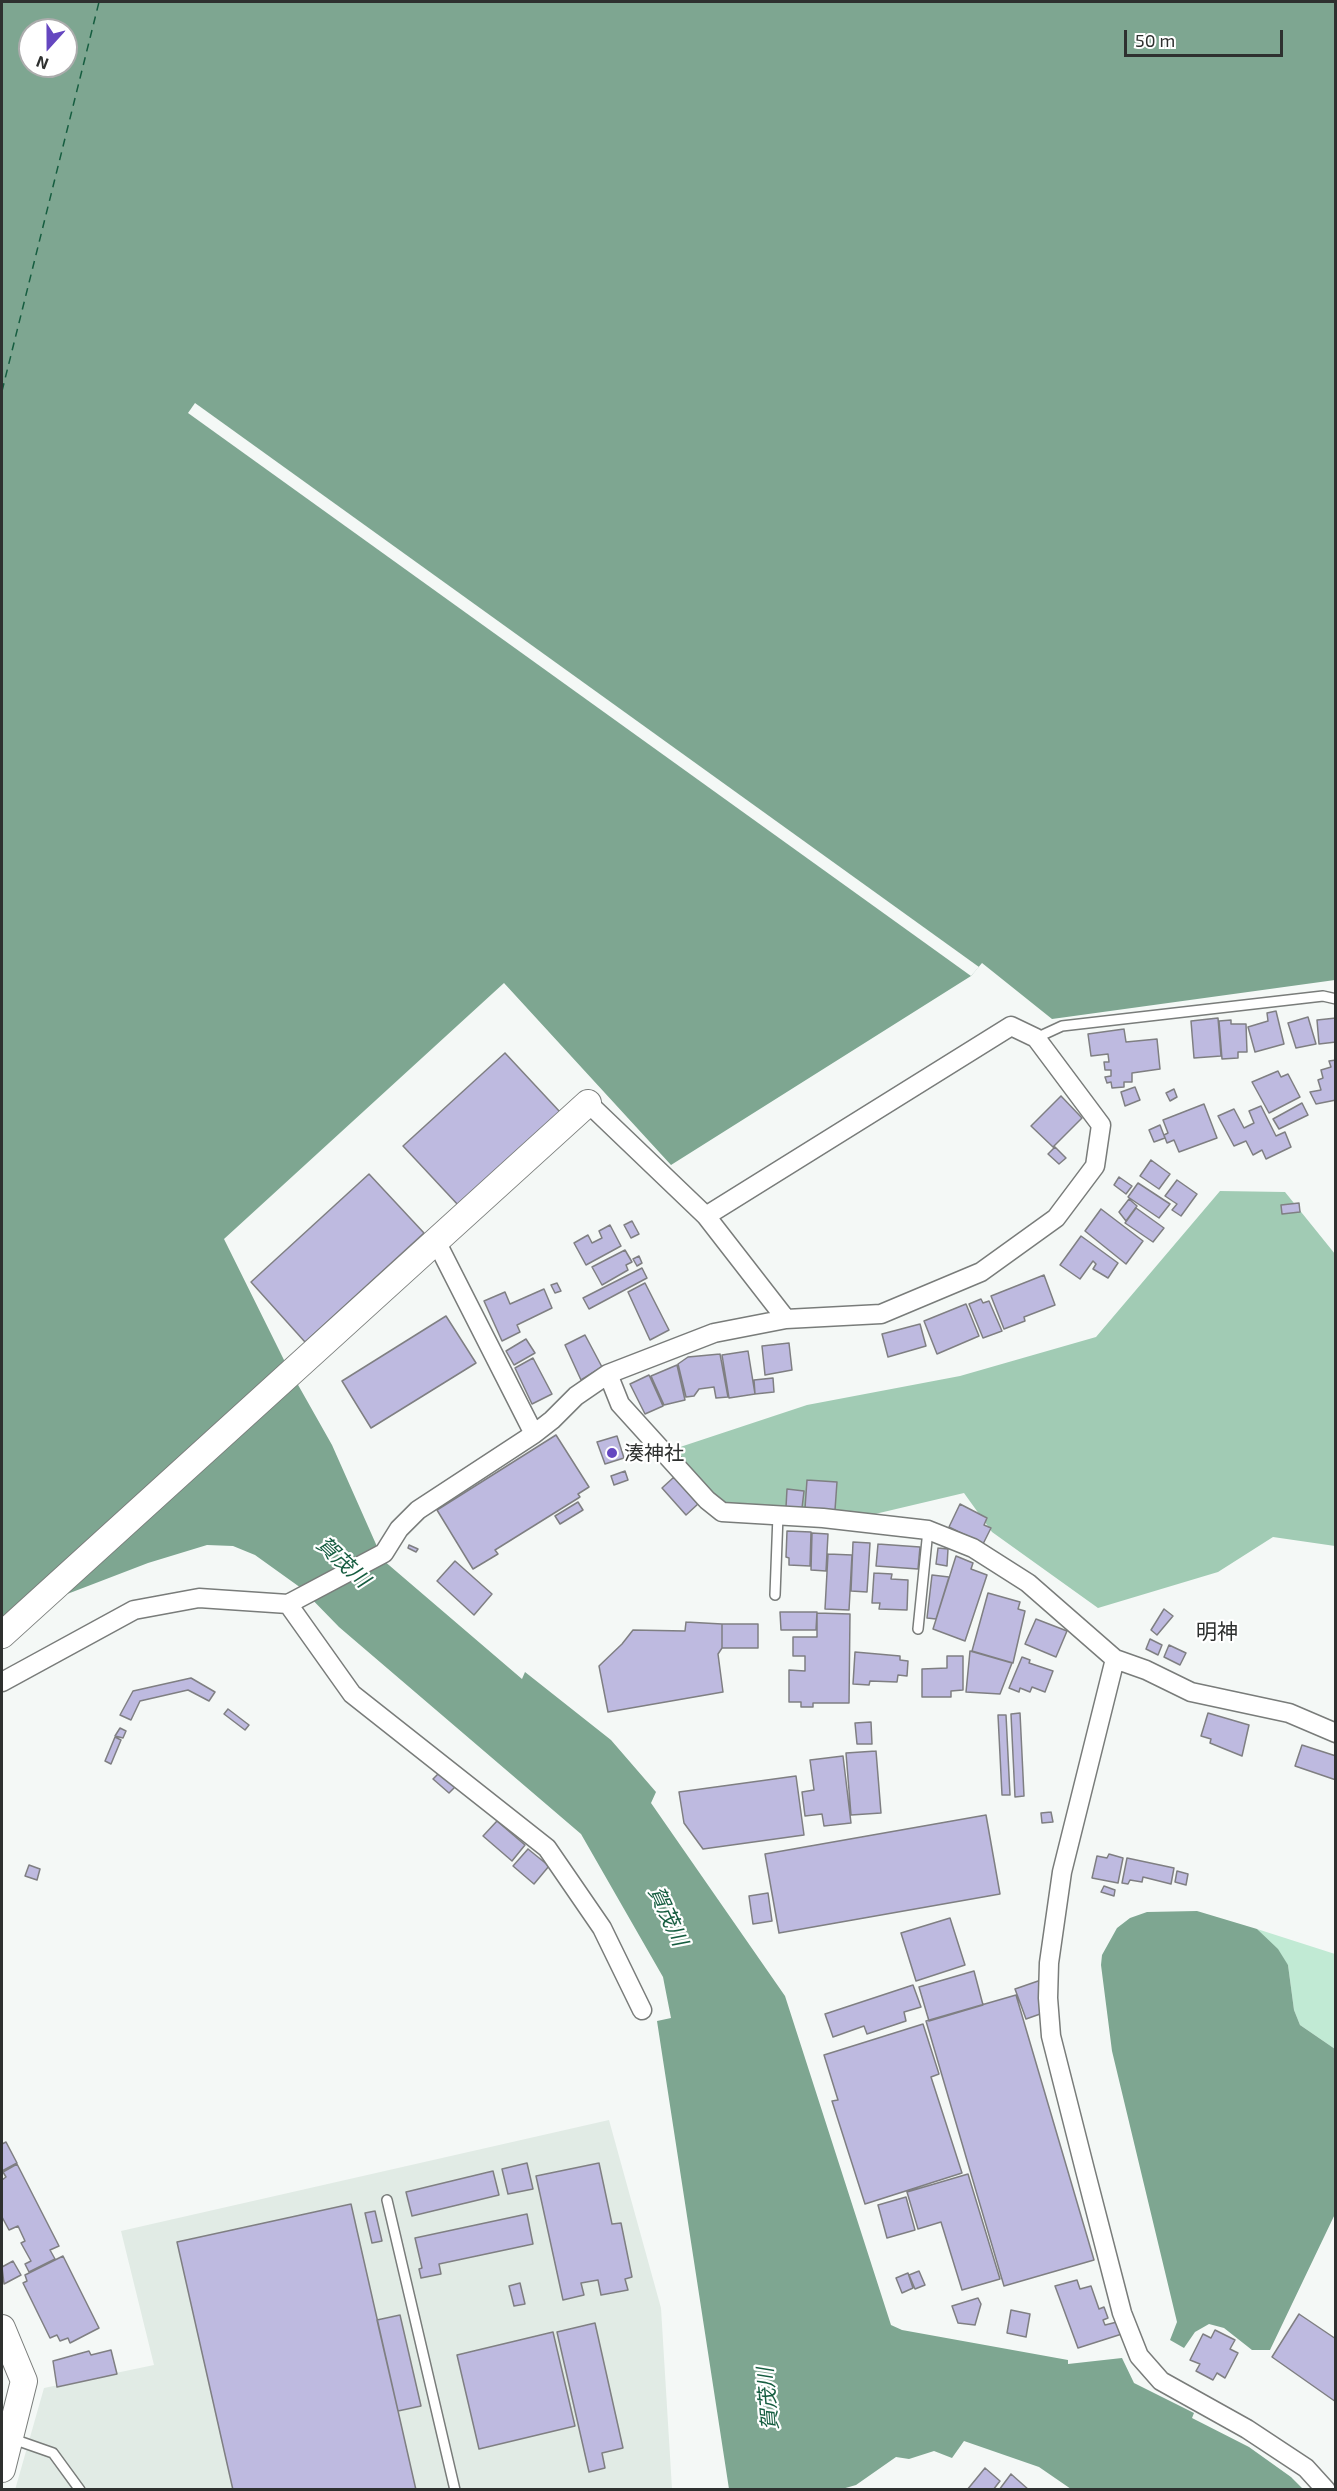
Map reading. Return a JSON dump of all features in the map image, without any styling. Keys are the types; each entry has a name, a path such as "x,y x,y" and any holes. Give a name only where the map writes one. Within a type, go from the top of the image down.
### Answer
{"street":[{"path":"2,1682 134,1610 199,1598 288,1604 384,1553 399,1529 418,1510 534,1434 576,1396 608,1374 714,1333 786,1319 881,1314 981,1272 1056,1218 1095,1166 1101,1125 1036,1038 1011,1026 706,1216"},
{"path":"5,1632 437,1243 588,1103 706,1216 786,1319"},
{"path":"437,1243 534,1434"},
{"path":"608,1374 620,1404 707,1500 722,1512 778,1515 928,1530 973,1548 1028,1583 1115,1659 1191,1692 1288,1713 1335,1733"},
{"path":"288,1604 352,1694 547,1848 602,1928 642,2010"},
{"path":"1115,1659 1062,1872 1049,1963 1048,1998 1051,2036 1084,2170 1122,2313 1139,2356 1161,2380 1257,2436 1306,2468 1326,2490"},
{"path":"2,2328 24,2381 2,2469"}],"lane":[{"path":"1036,1038 1062,1026 1323,996 1335,999"},
{"path":"776,1595 778,1515"},
{"path":"918,1629 928,1530"},
{"path":"387,2199 455,2490"},
{"path":"10,2438 53,2453 80,2490"}],"shaded area":[{"path":"1220,1191 1285,1192 1335,1254 1335,1546 1273,1537 1218,1572 1098,1608 992,1532 964,1493 875,1514 727,1507 662,1453 807,1405 960,1376 1096,1337"},
{"path":"1257,1929 1335,1954 1335,2049 1300,2025 1294,2010 1288,1965"},
{"path":"609,2120 661,2308 672,2489 15,2490 44,2388 154,2365 121,2231"}],"water":[{"name":"賀茂川","path":"2,2 1335,2 1335,980 1052,1019 982,963 971,976 671,1165 504,983 224,1239 284,1360 332,1445 383,1560 522,1679 525,1672 611,1740 656,1792 651,1803 785,1996 891,2325 902,2330 1068,2360 1068,2364 1122,2358 1134,2383 1194,2413 1192,2418 1249,2447 1291,2477 1303,2489 1071,2489 1039,2467 964,2441 952,2458 934,2451 909,2459 896,2457 856,2485 842,2489 729,2489 657,2021 671,2018 663,1977 581,1834 339,1627 301,1588 255,1555 233,1546 207,1545 148,1563 2,1619"},
{"path":"1197,1911 1257,1929 1278,1949 1288,1965 1294,2010 1300,2025 1335,2049 1335,2214 1270,2350 1252,2350 1224,2328 1209,2324 1195,2332 1184,2348 1170,2340 1177,2322 1112,2051 1101,1965 1102,1955 1117,1928 1130,1918 1147,1912"}],"pier":[{"path":"195,403 979,967 971,976 188,413"}],"building":[{"path":"1276,1011 1284,1044 1255,1052 1248,1027 1268,1021 1267,1013"},
{"path":"1308,1017 1316,1044 1296,1048 1288,1023"},
{"path":"1218,1018 1221,1056 1194,1058 1191,1021"},
{"path":"1336,1018 1336,1042 1319,1044 1317,1020"},
{"path":"1231,1020 1231,1024 1246,1024 1247,1052 1238,1052 1238,1058 1222,1059 1219,1021"},
{"path":"1124,1029 1126,1042 1157,1039 1160,1069 1132,1073 1132,1082 1124,1082 1124,1087 1112,1088 1111,1082 1107,1083 1105,1077 1111,1076 1111,1070 1105,1070 1104,1062 1109,1062 1108,1054 1091,1056 1088,1034"},
{"path":"505,1053 560,1112 459,1206 403,1146"},
{"path":"1336,1060 1336,1100 1316,1104 1310,1092 1321,1090 1318,1080 1323,1078 1321,1070 1331,1067 1329,1061"},
{"path":"1278,1071 1281,1077 1288,1074 1300,1097 1269,1113 1252,1082"},
{"path":"1135,1087 1140,1100 1125,1106 1121,1092"},
{"path":"1174,1089 1177,1097 1170,1101 1166,1093"},
{"path":"1061,1096 1082,1118 1053,1147 1031,1126"},
{"path":"1302,1103 1308,1115 1279,1129 1273,1119"},
{"path":"1204,1104 1217,1138 1179,1152 1174,1140 1167,1143 1164,1135 1168,1133 1163,1120"},
{"path":"1261,1106 1276,1136 1285,1132 1291,1147 1266,1159 1262,1150 1253,1155 1246,1141 1234,1146 1218,1116 1234,1109 1244,1128 1254,1123 1249,1111"},
{"path":"1160,1125 1165,1138 1154,1142 1149,1130"},
{"path":"1055,1147 1066,1158 1059,1164 1048,1154"},
{"path":"1151,1160 1170,1174 1159,1189 1140,1176"},
{"path":"369,1174 424,1233 305,1342 251,1282"},
{"path":"1119,1177 1132,1186 1126,1194 1114,1185"},
{"path":"1177,1180 1197,1194 1181,1216 1172,1210 1177,1204 1165,1196"},
{"path":"1138,1183 1170,1204 1159,1218 1128,1197"},
{"path":"1129,1199 1137,1206 1126,1221 1119,1212"},
{"path":"1299,1203 1300,1212 1282,1214 1281,1205"},
{"path":"1136,1208 1164,1228 1153,1242 1125,1223"},
{"path":"1101,1209 1143,1241 1126,1264 1085,1231"},
{"path":"632,1221 639,1234 631,1238 624,1225"},
{"path":"610,1225 621,1246 586,1265 574,1243 588,1235 592,1243 602,1238 599,1231"},
{"path":"1081,1236 1118,1263 1108,1278 1093,1269 1096,1264 1093,1261 1080,1279 1060,1265"},
{"path":"625,1250 632,1262 626,1265 628,1270 602,1285 592,1267"},
{"path":"639,1256 642,1263 637,1266 633,1259"},
{"path":"642,1268 647,1278 589,1309 583,1298"},
{"path":"1044,1275 1055,1305 1024,1317 1025,1321 1004,1329 991,1296"},
{"path":"557,1283 561,1291 555,1293 551,1285"},
{"path":"645,1283 669,1330 650,1340 628,1292"},
{"path":"544,1289 552,1308 517,1325 520,1332 502,1341 484,1301 505,1292 510,1304"},
{"path":"981,1299 983,1303 989,1301 1002,1331 983,1338 969,1304"},
{"path":"966,1304 979,1336 937,1354 924,1321"},
{"path":"446,1316 476,1363 371,1428 342,1381"},
{"path":"920,1324 926,1346 888,1357 882,1334"},
{"path":"585,1335 602,1367 581,1380 565,1345"},
{"path":"526,1339 535,1353 514,1365 506,1351"},
{"path":"789,1343 792,1370 765,1375 762,1346"},
{"path":"748,1351 755,1394 729,1398 722,1355"},
{"path":"720,1354 728,1397 716,1398 714,1387 699,1389 694,1396 686,1397 678,1364 688,1357"},
{"path":"533,1358 552,1394 532,1404 515,1368"},
{"path":"677,1365 685,1400 664,1405 651,1376"},
{"path":"649,1375 663,1406 645,1414 630,1384"},
{"path":"773,1378 774,1392 755,1394 754,1380"},
{"path":"556,1435 589,1487 578,1494 580,1497 495,1550 498,1554 473,1569 437,1510"},
{"path":"617,1436 624,1458 605,1464 597,1442"},
{"path":"625,1471 628,1480 614,1485 611,1476"},
{"path":"674,1477 698,1504 686,1515 662,1488"},
{"path":"807,1480 837,1482 835,1510 805,1508"},
{"path":"787,1489 804,1491 802,1508 786,1507"},
{"path":"578,1502 583,1510 560,1524 555,1516"},
{"path":"960,1504 987,1518 984,1525 991,1528 983,1544 949,1527"},
{"path":"787,1531 811,1532 810,1566 789,1565 789,1558 786,1557"},
{"path":"812,1533 828,1534 826,1571 811,1570"},
{"path":"853,1542 870,1543 867,1592 851,1591"},
{"path":"878,1544 920,1547 918,1569 876,1566"},
{"path":"409,1545 418,1549 416,1552 408,1548"},
{"path":"938,1548 948,1549 947,1566 936,1564"},
{"path":"828,1554 852,1555 849,1610 825,1609"},
{"path":"956,1556 973,1563 971,1569 987,1575 965,1641 933,1629"},
{"path":"455,1561 492,1594 474,1615 437,1581"},
{"path":"874,1573 892,1574 891,1579 908,1580 907,1610 879,1609 880,1603 872,1603"},
{"path":"932,1575 949,1577 936,1619 927,1618"},
{"path":"988,1593 1020,1602 1018,1609 1025,1611 1013,1663 972,1651"},
{"path":"1164,1609 1173,1616 1157,1635 1151,1630"},
{"path":"780,1612 817,1612 816,1630 781,1630"},
{"path":"817,1613 850,1614 849,1703 813,1703 813,1707 801,1707 801,1702 789,1702 789,1670 805,1671 805,1656 793,1656 793,1637 817,1637"},
{"path":"1036,1619 1067,1631 1056,1657 1025,1644"},
{"path":"686,1622 722,1624 722,1648 718,1654 723,1692 608,1712 599,1666 633,1630 685,1631"},
{"path":"722,1624 758,1624 758,1648 722,1648"},
{"path":"1150,1639 1162,1645 1158,1655 1146,1649"},
{"path":"1169,1645 1186,1653 1180,1665 1164,1657"},
{"path":"970,1651 1012,1663 1000,1694 966,1692"},
{"path":"855,1652 900,1656 900,1660 908,1661 907,1676 898,1675 897,1682 870,1681 869,1685 853,1684"},
{"path":"947,1656 963,1656 963,1690 951,1691 951,1697 922,1697 922,1669 947,1668"},
{"path":"1022,1657 1030,1660 1029,1663 1053,1671 1045,1692 1032,1687 1030,1692 1020,1688 1019,1692 1009,1688"},
{"path":"191,1678 215,1692 209,1701 188,1690 140,1701 131,1720 120,1715 133,1691"},
{"path":"228,1709 249,1725 245,1730 224,1714"},
{"path":"1020,1713 1024,1796 1015,1797 1011,1714"},
{"path":"1208,1713 1249,1725 1242,1756 1210,1743 1211,1739 1201,1736"},
{"path":"998,1715 1006,1715 1010,1795 1002,1795"},
{"path":"871,1722 872,1744 857,1744 855,1723"},
{"path":"120,1728 126,1731 123,1738 115,1736"},
{"path":"115,1737 121,1740 111,1764 105,1761"},
{"path":"1302,1745 1336,1756 1336,1780 1295,1766"},
{"path":"876,1751 881,1813 851,1815 846,1753"},
{"path":"843,1756 851,1823 824,1826 822,1814 805,1816 802,1792 814,1790 810,1760"},
{"path":"441,1771 457,1785 449,1793 433,1779"},
{"path":"796,1776 804,1835 703,1849 684,1823 679,1792"},
{"path":"1051,1812 1053,1822 1042,1823 1041,1813"},
{"path":"986,1815 1000,1894 779,1933 765,1854"},
{"path":"497,1821 525,1845 512,1861 483,1836"},
{"path":"528,1849 549,1866 534,1884 513,1866"},
{"path":"1109,1854 1123,1858 1118,1883 1092,1878 1097,1856 1107,1858"},
{"path":"1127,1858 1174,1868 1171,1884 1143,1877 1142,1882 1130,1880 1128,1884 1122,1883"},
{"path":"29,1865 40,1869 37,1880 25,1876"},
{"path":"1177,1871 1188,1874 1186,1885 1175,1882"},
{"path":"1104,1886 1115,1890 1114,1896 1101,1892"},
{"path":"768,1893 772,1921 753,1924 749,1896"},
{"path":"950,1918 965,1965 916,1981 901,1933"},
{"path":"974,1971 983,2005 929,2021 919,1987"},
{"path":"1041,1980 1043,2013 1026,2019 1015,1989"},
{"path":"913,1985 921,2007 904,2012 906,2021 867,2034 864,2026 833,2037 825,2014"},
{"path":"1016,1995 1094,2260 1004,2286 926,2021"},
{"path":"923,2024 939,2074 931,2077 962,2173 865,2204 832,2101 838,2100 824,2055"},
{"path":"6,2142 17,2163 2,2171 2,2144"},
{"path":"527,2163 533,2189 508,2194 502,2169"},
{"path":"599,2163 612,2224 621,2223 632,2277 625,2279 628,2290 601,2295 598,2280 581,2283 584,2295 563,2300 536,2176"},
{"path":"17,2164 59,2246 50,2250 55,2259 29,2272 25,2264 31,2261 21,2243 25,2241 18,2226 9,2230 2,2217 2,2180 6,2177 3,2172"},
{"path":"493,2171 499,2195 412,2216 406,2192"},
{"path":"968,2174 1000,2279 962,2290 941,2222 918,2229 907,2192"},
{"path":"906,2197 915,2230 887,2238 878,2205"},
{"path":"351,2204 416,2490 233,2490 177,2242"},
{"path":"375,2211 382,2241 372,2243 365,2213"},
{"path":"527,2214 533,2244 439,2264 441,2274 421,2278 419,2269 422,2268 415,2238"},
{"path":"63,2256 99,2328 70,2343 68,2338 60,2341 57,2335 50,2338 23,2283 27,2281 25,2275"},
{"path":"13,2261 21,2275 4,2284 2,2267"},
{"path":"919,2271 925,2285 915,2289 909,2275"},
{"path":"908,2273 913,2288 902,2293 896,2278"},
{"path":"1077,2280 1080,2289 1091,2286 1099,2309 1104,2307 1108,2318 1103,2320 1105,2325 1121,2321 1125,2333 1078,2348 1055,2286"},
{"path":"520,2283 525,2304 514,2306 509,2286"},
{"path":"978,2298 981,2304 975,2325 958,2323 952,2306"},
{"path":"1011,2310 1030,2314 1026,2337 1007,2333"},
{"path":"1299,2314 1336,2339 1336,2402 1272,2357"},
{"path":"400,2315 421,2406 398,2411 377,2320"},
{"path":"595,2323 623,2448 602,2453 605,2468 589,2472 557,2332"},
{"path":"1215,2330 1235,2340 1230,2349 1238,2353 1225,2378 1217,2373 1213,2380 1196,2371 1200,2364 1190,2360 1203,2334 1211,2338"},
{"path":"553,2332 575,2426 479,2449 457,2355"},
{"path":"111,2350 117,2374 57,2387 53,2361 89,2351 91,2355"},
{"path":"985,2468 1000,2481 993,2490 967,2490"},
{"path":"1011,2474 1029,2490 999,2490"}],"ferry route":[{"path":"2,391 99,2"}],"place":[{"name":"湊神社","path":"612,1453"}],"district":[{"name":"明神","path":"1217,1632"}]}
